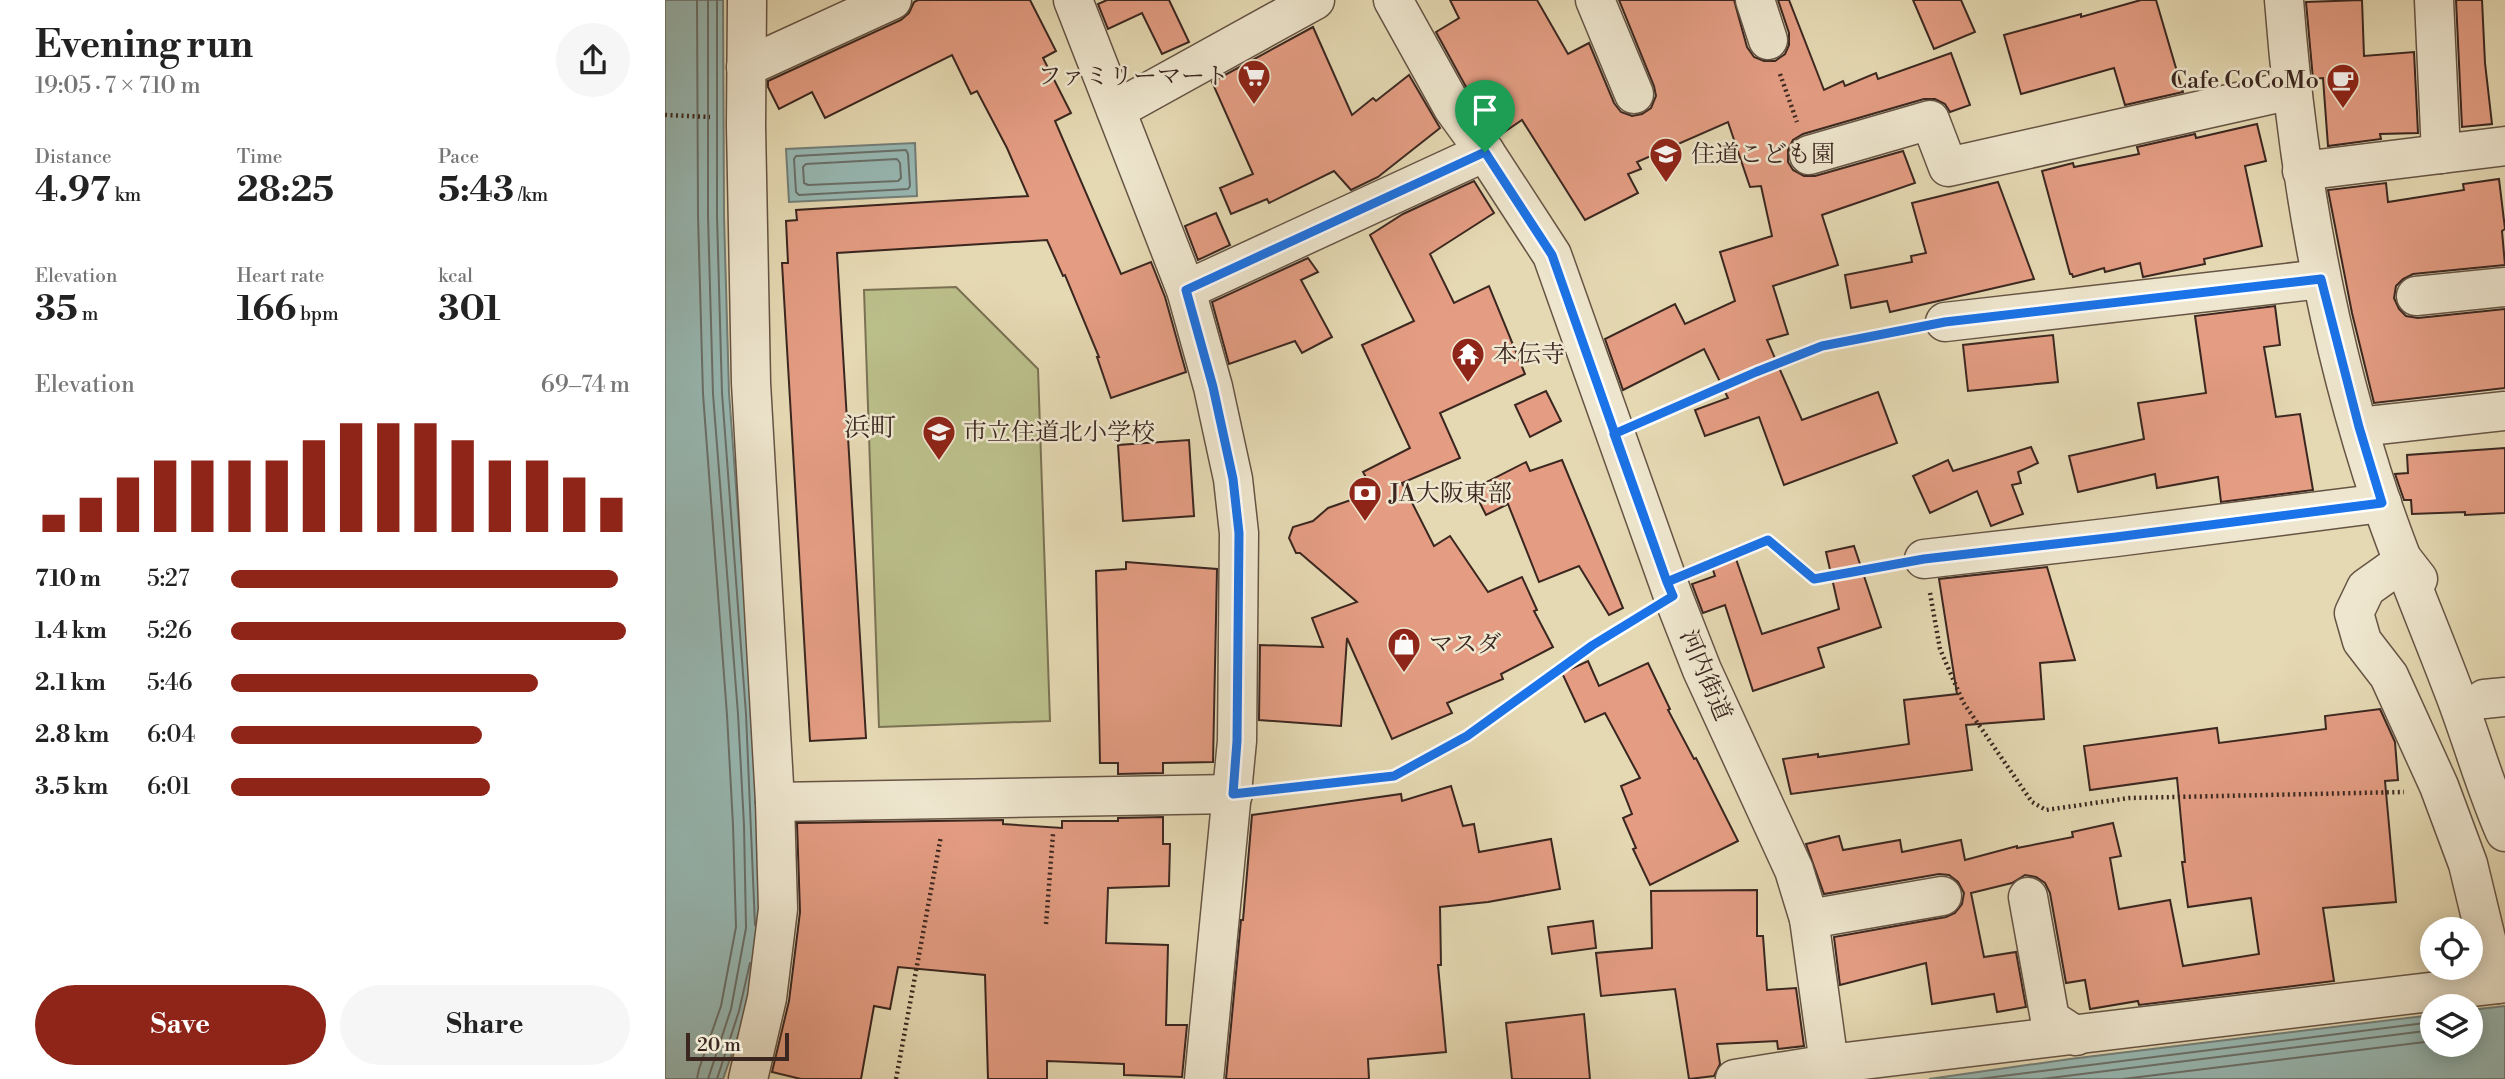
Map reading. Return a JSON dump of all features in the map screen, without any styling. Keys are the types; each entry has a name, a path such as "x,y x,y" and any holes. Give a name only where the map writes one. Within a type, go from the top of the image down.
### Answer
{"street":[{"path":"747,0 751,383 775,802 778,909 767,998 748,1079"},
{"path":"746,67 892,0"},
{"path":"1073,0 1186,290 1233,479 1239,533 1237,741 1204,1079"},
{"path":"1116,110 1315,0"},
{"name":"河内街道","path":"1393,0 1453,108 1552,255 1670,589 1702,670 1794,870 1809,919 1829,1064"},
{"path":"1595,0 1634,94"},
{"path":"1755,0 1769,40"},
{"path":"2284,0 2291,90 2302,171 2321,279 2359,427 2382,503 2502,824"},
{"path":"2434,0 2441,154"},
{"path":"1809,155 1930,120 1948,167 2291,90"},
{"path":"2302,171 2505,146"},
{"path":"1186,290 1485,152"},
{"path":"1945,322 2321,279"},
{"path":"2416,296 2505,287"},
{"path":"2359,427 2505,411"},
{"path":"1924,559 2382,503"},
{"path":"2404,561 2458,628 2494,698 2505,756"},
{"path":"1735,1079 1829,1064 2501,983 2467,864 2439,786 2389,676 2362,641 2354,613 2366,588 2404,561"},
{"path":"775,802 1233,794"},
{"path":"1809,919 1943,896"},
{"path":"2028,897 2050,1019 2076,1036"}],"path":[{"path":"1769,40 1809,155"},
{"path":"665,115 719,117"},
{"path":"1614,434 1822,346 1945,322"},
{"path":"1233,794 1394,776 1467,736 1670,589 1768,540 1814,579 1924,559 1940,649 1963,702 2032,802 2046,810 2129,798 2394,794 2439,786"},
{"path":"896,1079 948,798"},
{"path":"1046,924 1056,798"}],"green space":[{"path":"956,287 1038,369 1050,721 879,727 864,290"}],"water":[{"path":"665,0 723,0 724,216 729,393 753,713 762,929 746,1013 723,1079 665,1079"},
{"path":"915,143 917,196 789,202 786,149"},
{"path":"2505,1006 2505,1079 1929,1079 2420,1016 2420,1057 2483,1057 2483,1009"}],"building":[{"path":"918,0 1030,0 1056,51 1043,58 1071,113 1055,121 1121,274 1151,262 1165,297 1186,372 1111,398 1099,357 1065,275 1063,276 1047,240 837,253 866,738 810,741 782,263 788,263 786,221 797,220 796,210 1028,196 977,91 971,94 952,55 825,118 812,92 779,109 768,87 768,81 901,20"},
{"path":"1107,0 1169,0 1189,42 1162,54 1142,13 1108,29 1098,4"},
{"path":"1450,0 1537,0 1568,54 1589,43 1614,103 1621,112 1632,116 1651,108 1656,96 1619,0 1734,0 1747,47 1754,57 1775,61 1785,54 1789,45 1789,33 1778,0 1789,0 1824,90 1843,81 1845,86 1876,73 1878,79 1951,53 1970,105 1950,112 1945,104 1935,99 1924,99 1803,134 1793,140 1788,150 1788,162 1793,170 1804,176 1815,176 1903,151 1915,183 1822,215 1838,265 1773,286 1788,334 1767,340 1802,420 1878,392 1897,443 1784,485 1759,417 1705,436 1695,410 1728,398 1704,349 1623,390 1605,339 1675,304 1685,324 1735,301 1720,252 1772,236 1761,186 1750,187 1728,122 1637,162 1641,169 1628,174 1638,193 1585,220 1522,120 1500,135 1471,96 1436,32 1459,18"},
{"path":"1913,0 1961,0 1975,32 1934,49"},
{"path":"2141,0 2156,0 2183,92 2125,105 2114,68 2021,94 2004,35"},
{"path":"2362,0 2364,56 2414,52 2418,133 2380,134 2381,139 2328,146 2323,78 2313,79 2306,2"},
{"path":"2456,0 2482,0 2492,124 2462,127"},
{"path":"1313,27 1352,115 1373,98 1376,101 1409,75 1440,128 1378,177 1351,190 1334,171 1269,203 1267,199 1231,214 1220,188 1253,174 1212,82"},
{"path":"2257,124 2266,161 2245,166 2262,246 2204,259 2205,264 2143,277 2140,263 2105,272 2104,268 2073,277 2070,274 2042,171 2073,163 2074,167 2139,154 2137,147 2195,134 2196,138"},
{"path":"2499,179 2505,229 2502,231 2505,265 2413,274 2396,286 2394,298 2406,316 2418,318 2505,309 2505,388 2374,403 2352,313 2328,190 2386,183 2388,202 2464,190 2463,184"},
{"path":"1474,181 1494,213 1430,254 1454,303 1489,286 1525,374 1440,413 1460,458 1402,483 1434,546 1450,536 1488,592 1522,577 1537,610 1534,611 1553,647 1501,674 1503,679 1447,703 1452,713 1392,739 1347,638 1341,726 1259,720 1260,645 1323,647 1312,618 1357,602 1300,553 1296,553 1289,538 1293,527 1313,521 1328,508 1374,492 1363,472 1410,448 1362,345 1414,321 1370,235 1403,214"},
{"path":"1998,182 2034,279 1890,312 1887,301 1851,308 1845,275 1912,262 1911,256 1926,253 1912,203"},
{"path":"1216,213 1230,245 1198,260 1185,226"},
{"path":"1308,258 1318,272 1301,280 1332,337 1302,353 1295,341 1229,364 1212,302"},
{"path":"2275,306 2280,345 2264,347 2276,417 2300,414 2313,490 2221,502 2218,477 2157,488 2155,474 2078,492 2069,456 2144,439 2138,403 2206,393 2195,316"},
{"path":"2053,335 2058,382 1968,391 1963,345"},
{"path":"1546,391 1561,421 1530,437 1515,405"},
{"path":"1189,440 1194,516 1123,521 1118,445"},
{"path":"2031,447 2038,463 2018,472 2021,483 2012,485 2023,514 1991,526 1977,491 1930,513 1913,476 1948,460 1953,471"},
{"path":"2505,448 2505,513 2412,514 2411,500 2404,500 2395,474 2408,473 2407,455"},
{"path":"1562,460 1623,608 1609,615 1579,566 1539,582 1508,504 1486,515 1473,489 1526,462 1530,471"},
{"path":"1854,546 1881,627 1818,648 1824,667 1753,691 1725,605 1703,613 1692,584 1715,576 1712,567 1736,559 1762,634 1839,609 1826,552"},
{"path":"1126,562 1217,569 1213,762 1163,763 1163,773 1118,774 1118,763 1100,763 1096,571 1126,569"},
{"path":"2047,567 2075,660 2040,663 2044,719 1966,725 1972,770 1791,794 1783,759 1818,754 1818,757 1909,744 1904,700 1957,694 1939,579"},
{"path":"1588,661 1599,686 1648,663 1670,709 1668,710 1738,841 1650,885 1633,849 1636,848 1623,818 1632,814 1621,786 1640,778 1605,713 1585,722 1562,673"},
{"path":"2380,709 2395,742 2398,780 2385,781 2396,902 2323,908 2334,981 2139,1005 2138,1001 2090,1009 2085,980 2066,983 2050,893 2045,883 2036,877 2025,875 2012,883 1971,893 1984,957 2016,952 2026,1007 1997,1012 1994,994 1932,1004 1926,963 1840,985 1834,937 1946,917 1955,913 1962,904 1964,893 1958,882 1949,875 1939,874 1824,894 1806,844 1839,836 1843,850 1900,840 1902,852 1961,840 1965,860 2017,846 2073,837 2072,832 2113,823 2121,856 2110,858 2119,909 2170,900 2183,966 2259,954 2251,898 2188,907 2182,862 2185,862 2177,778 2090,790 2084,746 2217,728 2219,743 2326,729 2325,716"},
{"path":"1451,786 1463,826 1474,824 1479,852 1551,839 1560,889 1488,902 1440,907 1441,965 1438,965 1446,1052 1368,1059 1369,1079 1226,1079 1252,815 1401,794 1402,801"},
{"path":"1163,817 1163,844 1170,844 1169,886 1108,888 1106,943 1168,945 1166,1025 1187,1025 1182,1077 1124,1075 1124,1064 1047,1061 1047,1079 988,1079 985,975 898,967 890,1009 874,1006 861,1079 801,1079 772,1072 789,1001 800,912 797,823 1003,820 1003,824 1062,828 1062,821 1118,821 1118,818"},
{"path":"1757,890 1757,936 1763,936 1767,990 1796,988 1804,1046 1778,1049 1777,1041 1717,1044 1720,1064 1714,1076 1689,1079 1675,989 1601,996 1596,953 1652,948 1651,891"},
{"path":"1593,921 1596,948 1552,954 1548,927"},
{"path":"1584,1014 1590,1079 1512,1079 1506,1023"}],"place":[{"name":"ファミリーマート","path":"1254,106"},
{"name":"Cafe CoCoMo","path":"2343,110"},
{"name":"住道こども園","path":"1666,184"},
{"name":"本伝寺","path":"1468,384"},
{"name":"市立住道北小学校","path":"939,462"},
{"name":"JA大阪東部","path":"1365,523"},
{"name":"マスダ","path":"1404,674"}],"district":[{"name":"浜町","path":"870,427"}],"route":[{"path":"1485,152 1186,290 1213,387 1233,479 1239,533 1237,741 1233,794 1394,776 1467,736 1593,645 1673,596 1667,582 1614,434 1822,346 1945,322 2321,279 2359,427 2382,503 1924,559 1814,579 1768,540 1667,582 1641,508 1614,434 1552,255 1485,152"}]}
